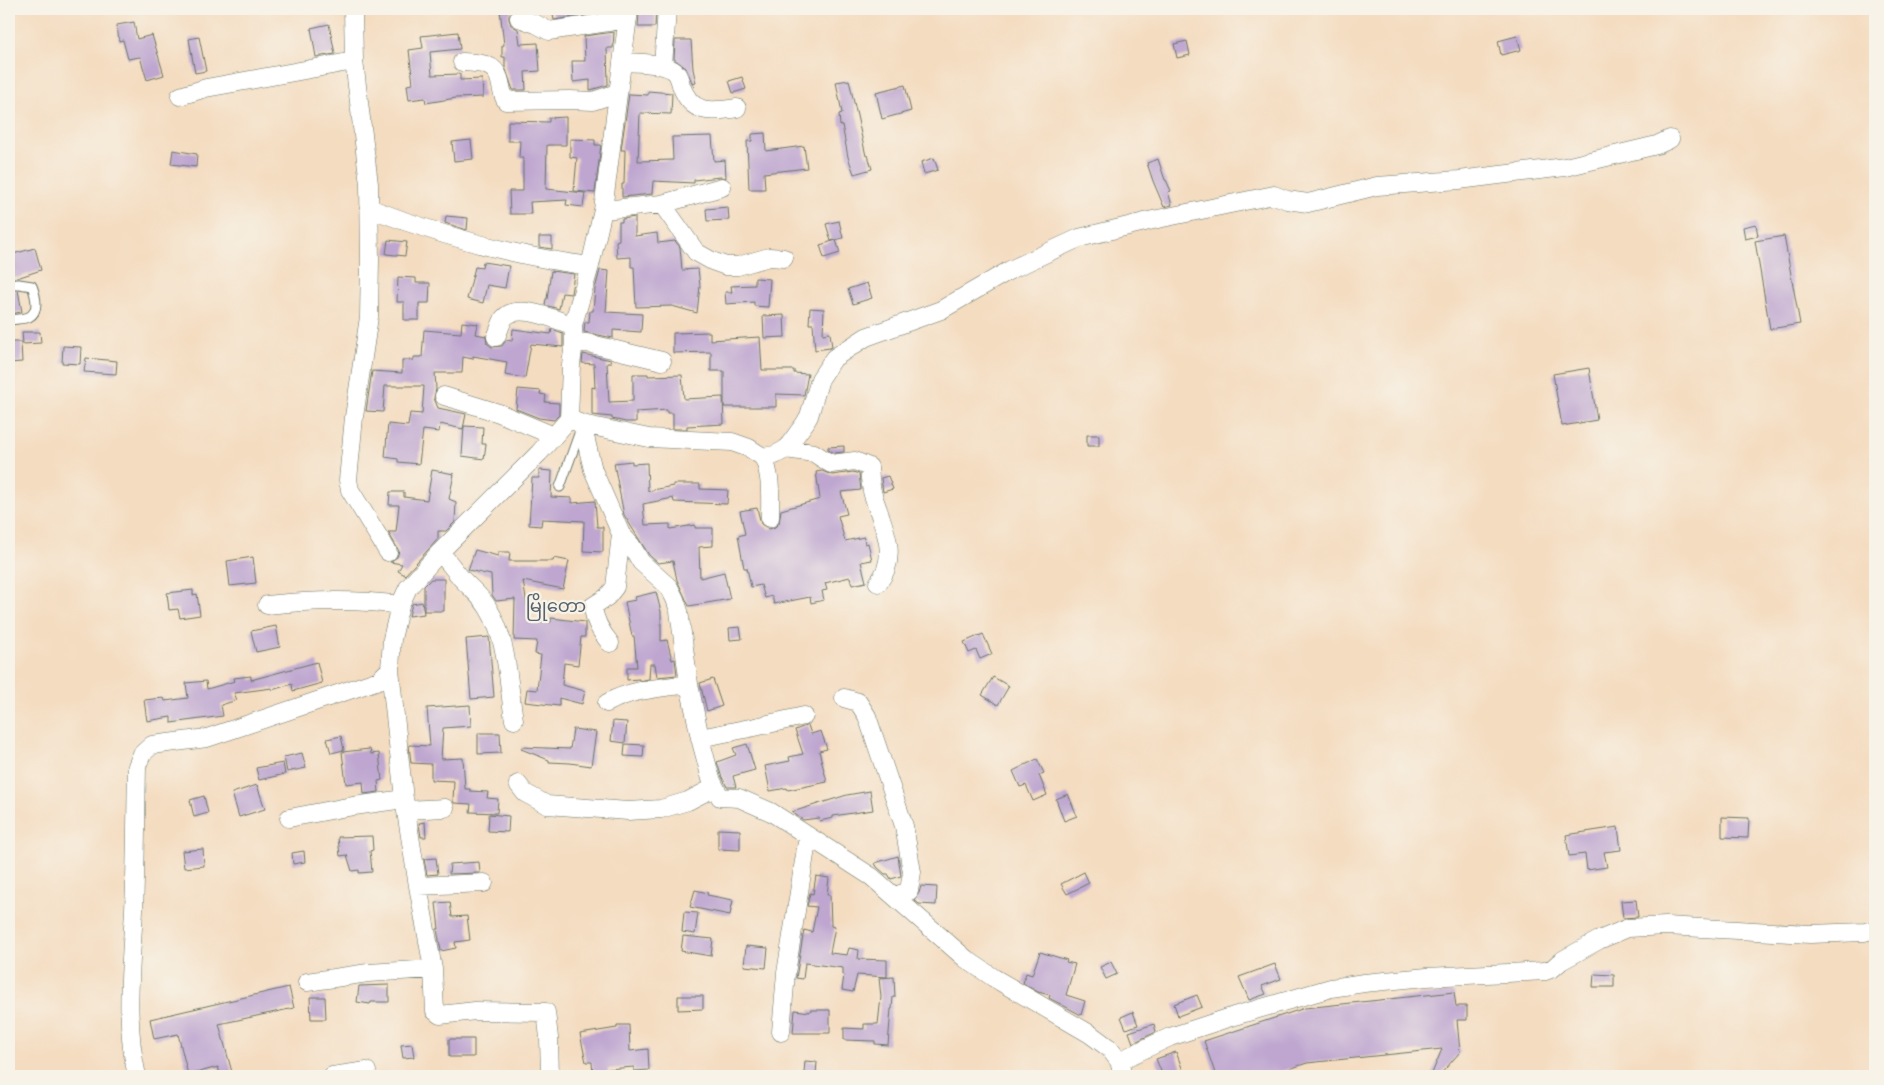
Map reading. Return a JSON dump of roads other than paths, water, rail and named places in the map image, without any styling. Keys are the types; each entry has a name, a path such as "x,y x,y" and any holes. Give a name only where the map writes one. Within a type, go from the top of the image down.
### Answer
{"street":[{"path":"353,9 354,61 369,184 369,317 354,417 348,480 350,490 388,552"},
{"path":"663,66 666,9"},
{"path":"518,18 549,31 629,14 617,93 603,210 590,266 573,325 574,343 571,365 576,422 592,470 621,534 641,562 669,587 675,599 679,611 689,684 700,738 711,779 720,798 739,798 771,812 872,876 966,959 1110,1048 1121,1069 1170,1038 1234,1016 1331,988 1364,982 1427,976 1545,971 1599,940 1628,928 1666,926 1810,934 1865,932 1875,929"},
{"path":"180,96 206,88 354,61"},
{"path":"462,62 482,64 493,68 499,78 501,94 506,101 592,101 617,93"},
{"path":"622,62 663,66 672,69 677,73 684,93 696,107 715,111 737,108"},
{"path":"550,1076 546,1012 475,1011 440,1015 435,1011 433,969 405,805 390,669 392,639 400,605 408,588 440,552 539,454 554,436 576,422 649,438 732,442 763,457 775,455 786,449 809,416 820,379 834,358 866,336 941,310 1010,270 1079,238 1153,220 1274,196 1308,203 1377,186 1460,180 1565,167 1658,145 1670,139"},
{"path":"603,210 662,204 722,187"},
{"path":"662,204 688,238 696,252 712,261 726,266 738,266 769,257 784,258"},
{"path":"369,208 414,225 509,252 590,266"},
{"path":"496,337 504,319 513,312 526,311 573,325"},
{"path":"574,343 587,343 662,361"},
{"path":"444,396 499,413 554,436"},
{"path":"786,449 814,454 831,464 855,461 869,467 873,496 884,527 890,552 884,575 878,582"},
{"path":"763,457 768,467 770,482 770,518"},
{"path":"610,643 600,630 593,614 592,606 607,598 615,586 621,534"},
{"path":"440,552 477,593 488,608 498,628 503,647 514,720"},
{"path":"267,605 311,601 364,600 400,605"},
{"path":"137,1076 132,1054 128,1017 134,909 137,766 142,754 152,746 207,738 308,705 379,680 390,669"},
{"path":"607,703 620,696 636,692 689,684"},
{"path":"844,698 858,702 867,716 904,826 912,872 909,891 895,896"},
{"path":"700,738 804,716"},
{"path":"518,784 524,793 547,805 628,811 661,809 688,801 715,787"},
{"path":"289,818 346,807 405,805 445,808"},
{"path":"781,1032 786,973 808,836"},
{"path":"418,886 484,883"},
{"path":"307,982 368,973 433,969"},
{"path":"332,1076 367,1071"}],"lane":[{"path":"9,284 32,286 36,302 35,311 30,317 9,320"},
{"path":"560,487 576,422"}],"district":[{"name":"မြိုတော","path":"556,606"}]}
